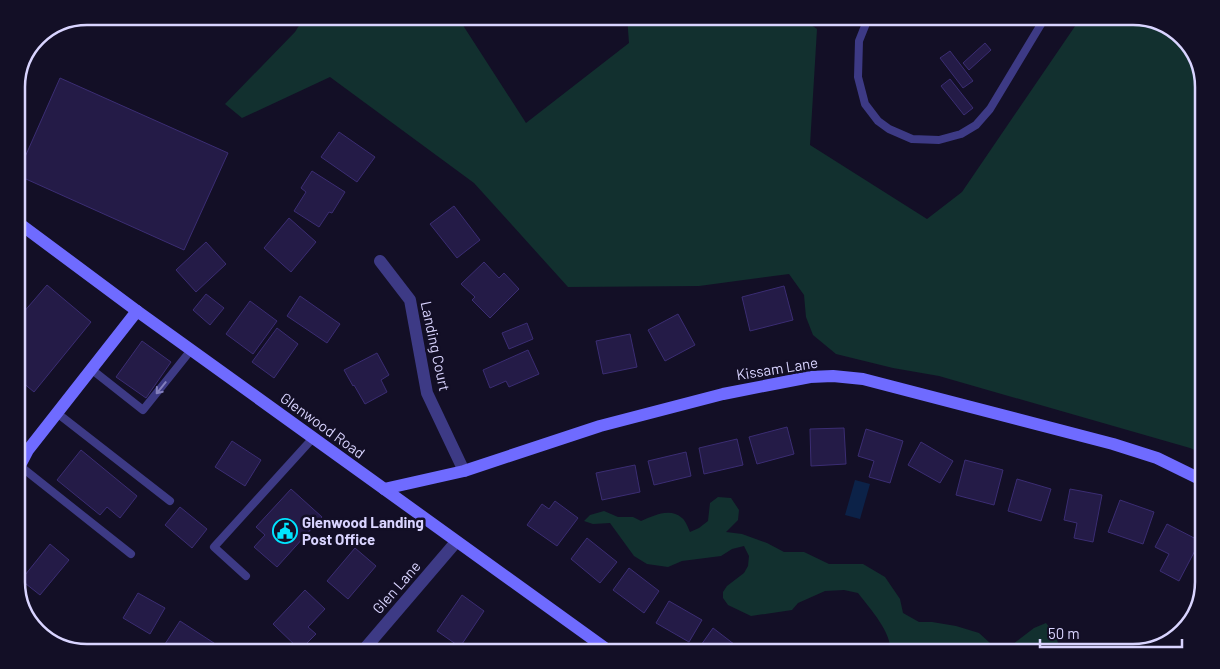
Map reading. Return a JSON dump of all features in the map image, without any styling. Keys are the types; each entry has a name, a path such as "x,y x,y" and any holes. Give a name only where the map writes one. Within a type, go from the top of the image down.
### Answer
{"street":[{"name":"Glenwood Road","path":"25,228 312,438 599,644"},
{"name":"Landing Court","path":"380,261 410,300 427,393 464,471"},
{"path":"25,456 137,311"},
{"name":"Kissam Lane","path":"384,489 464,471 600,426 724,394 810,377 833,376 863,379 1113,444 1157,458 1195,477"},
{"name":"Glen Lane","path":"369,644 456,542"}],"lane":[{"path":"865,25 859,41 858,77 865,104 878,120 889,129 912,139 939,140 961,134 976,125 990,109 1041,25"},
{"path":"91,370 143,410 191,350"},
{"path":"57,414 170,501"},
{"path":"246,576 214,547 312,438"},
{"path":"25,474 131,554"}],"green space":[{"path":"299,25 463,25 526,123 629,43 628,25 811,25 817,29 810,145 927,219 962,192 1076,25 1133,25 1149,27 1160,31 1174,40 1185,53 1192,67 1195,83 1195,450 939,376 893,368 836,354 813,335 806,317 804,295 789,274 699,286 568,287 474,183 330,77 242,118 225,104 295,32"},
{"path":"718,497 731,498 739,510 738,520 726,532 742,534 767,543 784,552 804,552 829,564 863,564 885,577 900,599 903,613 919,622 956,626 979,633 990,643 1013,644 890,644 884,629 858,593 844,590 825,591 798,603 792,610 751,616 728,605 723,598 723,592 727,586 744,573 748,566 749,556 744,546 732,549 721,556 682,561 668,567 647,564 634,556 610,523 593,524 584,521 590,515 604,511 618,517 633,517 641,521 662,514 672,513 683,519 690,532 708,521 710,503"},
{"path":"1046,623 1056,636 1058,644 1013,644 1034,628"}],"water":[{"path":"855,480 870,484 860,519 845,515"}],"building":[{"path":"985,43 991,50 969,70 963,63"},
{"path":"950,51 973,81 963,88 940,58"},
{"path":"60,78 228,153 184,250 25,179 25,157"},
{"path":"950,79 973,108 964,115 941,86"},
{"path":"339,132 375,157 357,182 321,157"},
{"path":"312,171 345,192 332,213 329,212 319,227 294,211 306,192 301,188"},
{"path":"454,206 480,240 457,258 430,224"},
{"path":"289,218 316,242 291,272 264,248"},
{"path":"206,242 226,264 196,292 176,270"},
{"path":"484,262 499,278 504,273 519,289 490,318 472,300 475,297 461,284"},
{"path":"47,285 91,322 34,392 25,384 25,311"},
{"path":"784,286 793,320 750,331 742,297"},
{"path":"206,294 224,308 210,325 193,310"},
{"path":"300,296 340,324 327,343 287,316"},
{"path":"250,301 277,321 253,354 226,334"},
{"path":"678,314 695,345 665,361 648,330"},
{"path":"527,323 533,339 509,349 502,333"},
{"path":"277,328 298,344 274,378 252,362"},
{"path":"630,334 637,367 603,374 596,341"},
{"path":"142,341 171,362 146,398 116,377"},
{"path":"528,350 539,374 509,387 506,381 490,388 483,370"},
{"path":"377,353 389,375 381,380 387,392 365,404 344,370"},
{"path":"787,427 794,454 757,464 749,437"},
{"path":"844,428 846,464 811,466 810,429"},
{"path":"866,429 903,441 890,483 869,477 874,461 858,456"},
{"path":"737,439 743,465 704,474 699,448"},
{"path":"232,441 261,460 245,486 215,467"},
{"path":"921,442 953,461 940,483 908,465"},
{"path":"81,450 137,496 120,518 107,507 100,515 57,480"},
{"path":"686,452 691,476 654,485 648,461"},
{"path":"965,460 1003,470 994,505 956,495"},
{"path":"635,465 640,492 602,500 596,473"},
{"path":"1017,479 1051,489 1041,521 1008,511"},
{"name":"Glenwood Landing Post Office","path":"291,489 322,517 277,567 254,547 265,535 256,527"},
{"path":"1070,489 1102,495 1093,542 1074,538 1077,523 1064,520"},
{"path":"1120,500 1154,512 1143,544 1108,532"},
{"path":"555,501 578,518 557,546 527,525 542,504 549,509"},
{"path":"180,507 207,529 192,548 165,525"},
{"path":"1167,524 1195,538 1195,551 1179,581 1160,571 1169,554 1155,547"},
{"path":"587,538 617,562 600,583 571,559"},
{"path":"50,544 69,560 40,595 25,583 25,575"},
{"path":"355,548 376,566 348,599 327,581"},
{"path":"629,568 659,591 644,613 613,590"},
{"path":"305,590 325,609 308,627 316,634 306,644 294,644 273,624"},
{"path":"138,593 165,608 150,634 123,618"},
{"path":"462,595 484,611 462,644 456,644 437,631"},
{"path":"669,601 702,620 689,642 656,623"},
{"path":"180,621 215,644 165,644"},
{"path":"713,628 734,644 702,644"}],"place":[{"name":"Glenwood Landing Post Office","path":"285,531"}]}
